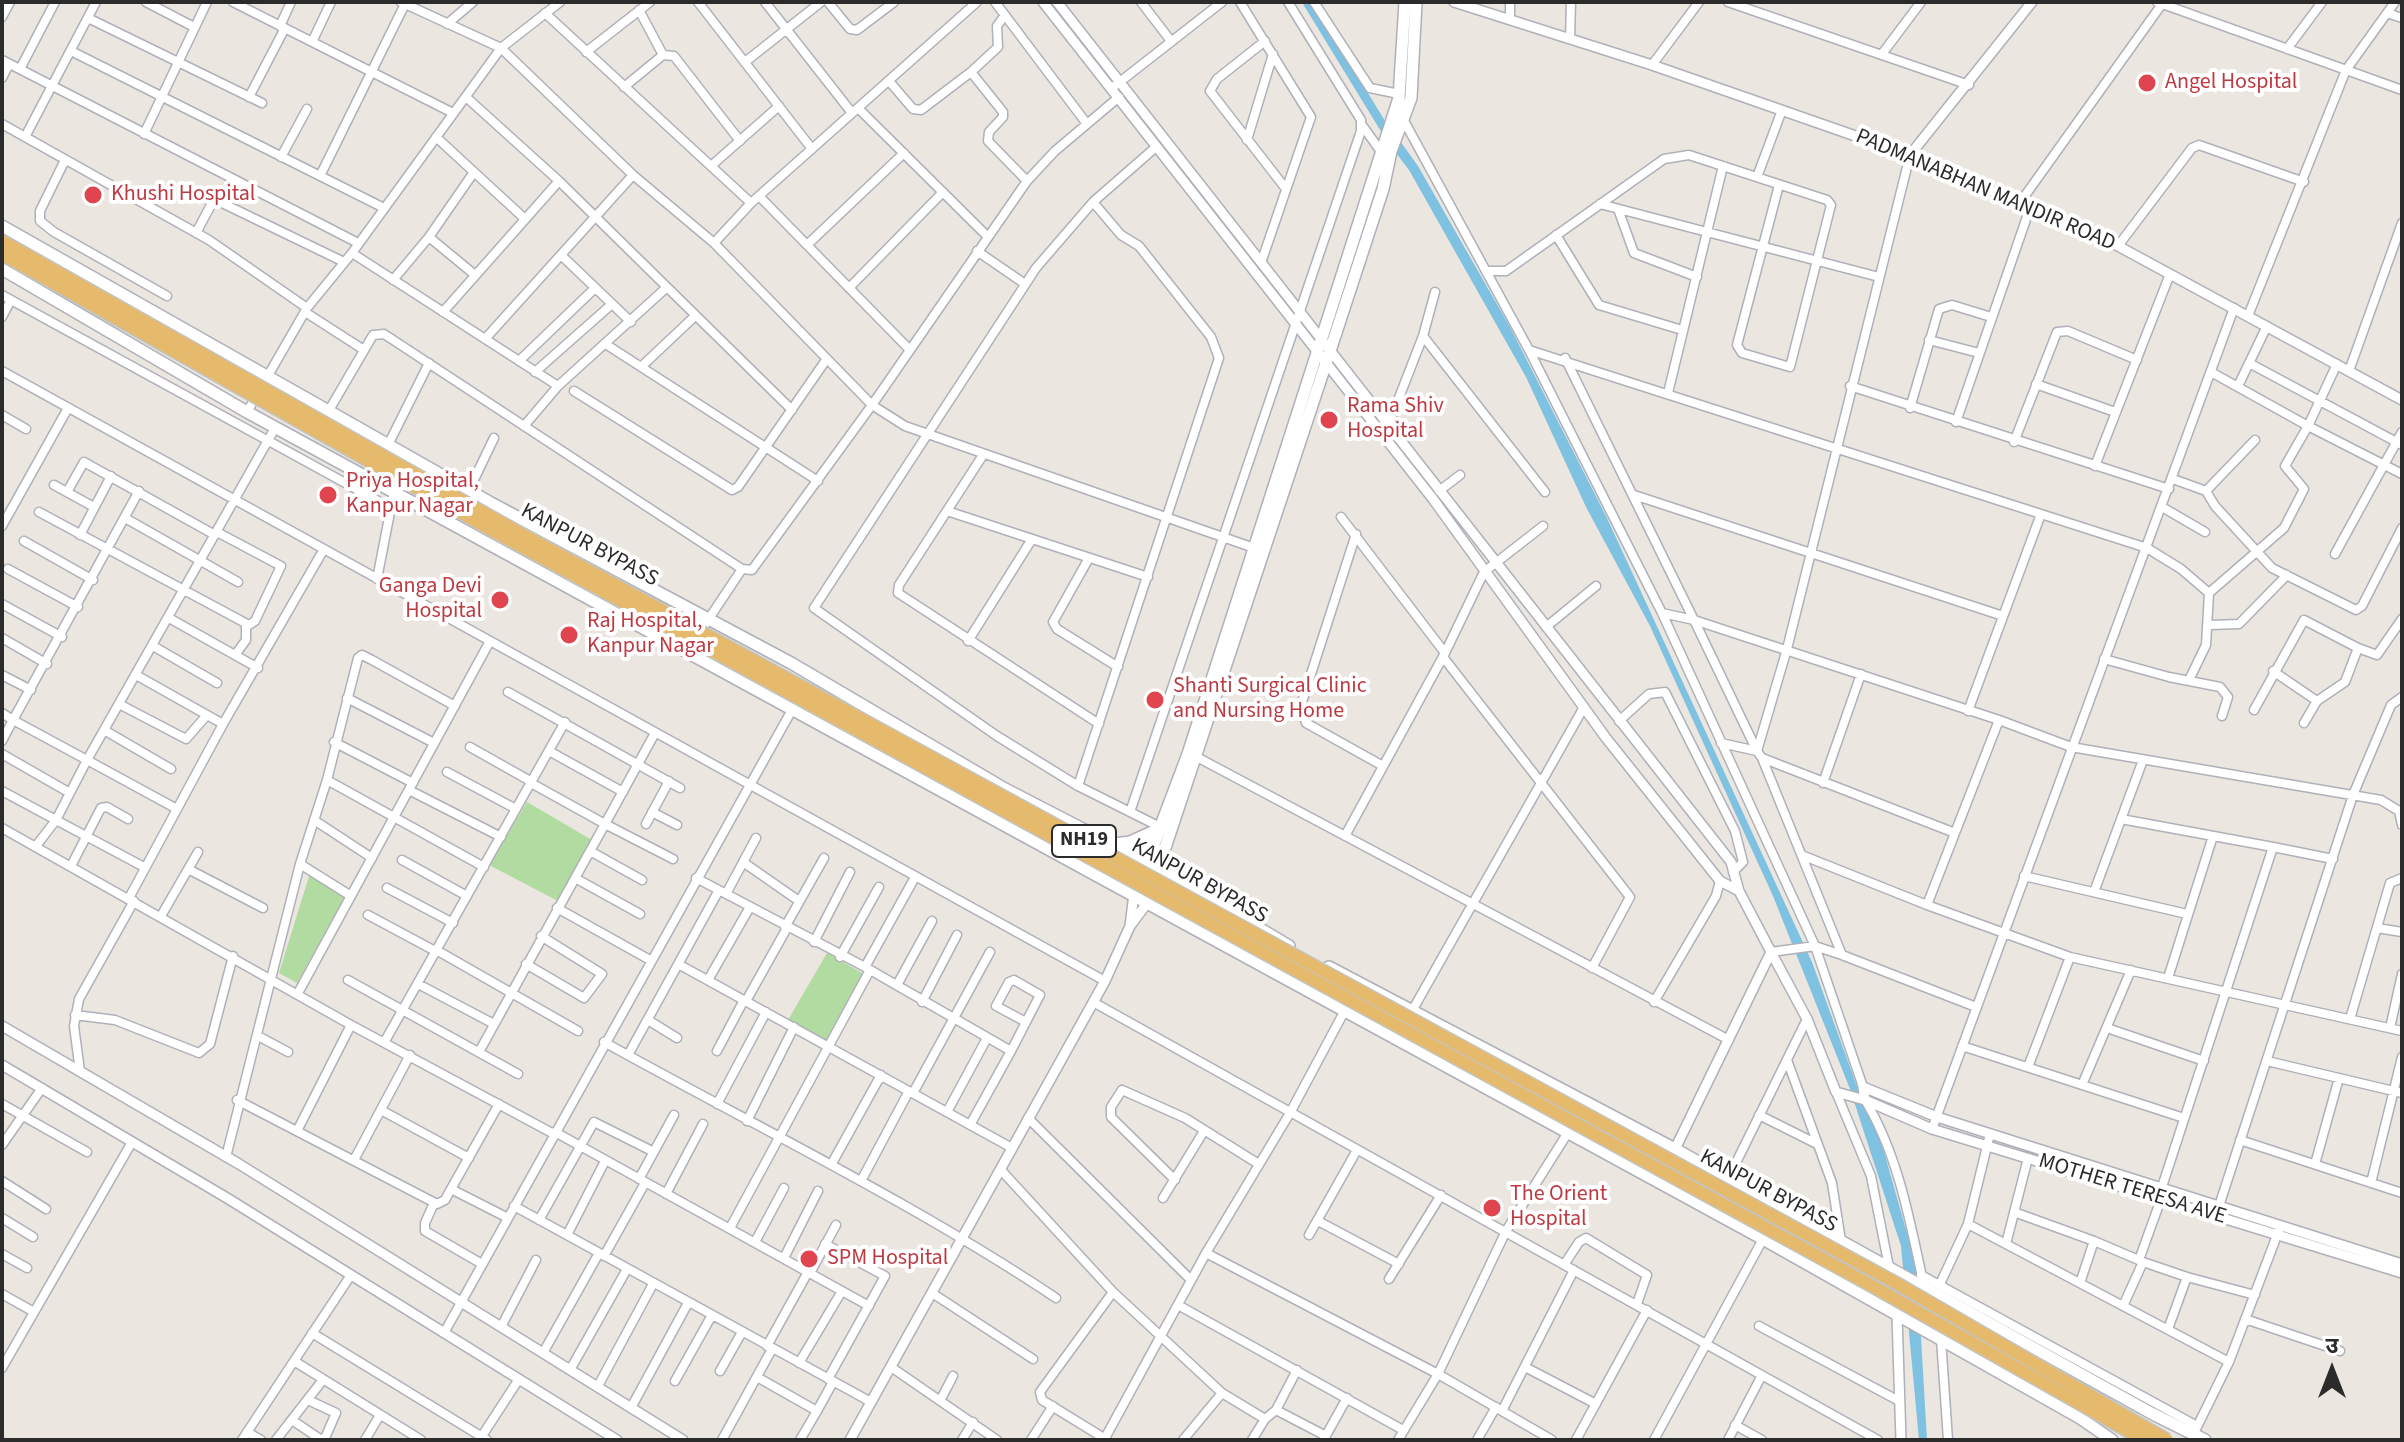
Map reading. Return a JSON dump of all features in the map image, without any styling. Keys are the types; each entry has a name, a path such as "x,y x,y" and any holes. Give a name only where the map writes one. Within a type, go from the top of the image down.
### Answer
{"highway":[{"name":"KANPUR BYPASS","path":"2,241 518,532 1896,1283 2167,1440"},
{"name":"KANPUR BYPASS","path":"2,254 495,532 1872,1286 2144,1440"}],"main road":[{"path":"1399,113 1405,2"},
{"path":"1134,894 1167,842 1325,352 1373,184 1399,113 1411,98 1416,2"},
{"path":"2,226 267,379 710,618 1005,789 1152,865 1294,949 1675,1149 1894,1270 1922,1282 2151,1413 2195,1430 2205,1440"},
{"path":"2,269 275,428 793,707 1344,1012 1763,1239 2112,1440"},
{"path":"1148,902 1159,828 1193,755"},
{"path":"1114,844 1130,842 1159,828"},
{"path":"1167,842 1178,880"}],"street":[{"path":"2,17 10,2"},
{"path":"20,69 55,2"},
{"path":"25,137 96,2"},
{"path":"146,2 194,27"},
{"path":"144,134 207,2"},
{"path":"233,2 453,113"},
{"path":"249,97 283,27 291,2"},
{"path":"312,42 331,2"},
{"path":"447,24 473,2"},
{"path":"247,412 306,310 352,253 501,48 560,2"},
{"path":"586,52 650,2"},
{"path":"698,2 812,149"},
{"path":"765,2 855,110 904,153 987,236"},
{"path":"745,62 821,2"},
{"path":"828,2 850,29 857,30 894,2"},
{"path":"995,2 1087,124"},
{"path":"1043,2 1262,260 1300,311 1325,352 1584,707 1720,881 1739,891"},
{"path":"1057,2 1115,85 1119,97 1294,326 1325,352 1388,426 1731,862 1739,891 1807,1019 1840,1094 1871,1176 1894,1270"},
{"path":"1141,2 1171,41"},
{"path":"1115,85 1222,2"},
{"path":"1240,2 1311,117 1262,260"},
{"path":"1288,2 1362,124 1385,152"},
{"path":"1314,2 1370,88 1399,94"},
{"name":"PADMANABHAN MANDIR ROAD","path":"1454,2 1652,65 1910,155 2118,246 2402,400"},
{"path":"1510,2 1510,19"},
{"path":"1570,39 1571,2"},
{"path":"1652,65 1699,2"},
{"path":"1728,2 1970,85"},
{"path":"1882,54 1921,2"},
{"path":"1759,754 1910,155 1970,85 2032,2"},
{"path":"2180,10 2186,2"},
{"path":"2287,49 2322,2"},
{"path":"2248,316 2304,182 2346,70 2395,2"},
{"path":"320,176 403,3 501,48 633,175 714,243 872,405 926,436 1260,550"},
{"path":"2019,204 2160,3 2402,90"},
{"path":"714,243 751,203 889,81 970,4"},
{"path":"639,10 663,55"},
{"path":"545,13 751,203"},
{"path":"2387,13 2402,18"},
{"path":"889,81 913,109 921,110 998,47 997,26 1005,15"},
{"path":"88,18 262,103"},
{"path":"1265,41 1217,79 1210,91 1286,189"},
{"path":"71,51 384,208"},
{"path":"1247,140 1273,54"},
{"path":"624,87 663,55 674,56 740,141"},
{"path":"2,78 6,62 358,243"},
{"path":"971,72 1003,112 989,132 988,141 1027,181"},
{"path":"466,97 559,181 792,410"},
{"path":"328,412 373,335 384,334 742,569 757,568 1027,181 1119,97"},
{"path":"711,166 779,106"},
{"path":"281,157 307,109"},
{"path":"1757,177 1782,110"},
{"path":"1399,113 1529,350 1662,613 1814,946 1863,1087 1863,1100 1882,1129 1922,1282 1940,1284 2195,1430 2229,1362 2279,1230"},
{"path":"2,124 196,233 364,350"},
{"path":"1130,812 1362,124"},
{"path":"436,137 525,219"},
{"path":"2118,246 2192,148 2199,145 2304,182"},
{"path":"1156,147 1093,202 1058,238 814,608 984,727 1078,786 1159,828"},
{"path":"807,245 904,153"},
{"path":"1487,271 1506,271 1664,159 1678,154 1723,166 1827,200 1831,205 1790,367 1737,349 1779,185"},
{"path":"65,160 40,211 40,221 167,296"},
{"path":"1668,393 1709,234 1723,166"},
{"path":"393,280 429,237 474,172"},
{"path":"485,339 633,175"},
{"path":"443,312 559,181"},
{"path":"849,288 943,192"},
{"path":"759,196 910,350"},
{"path":"196,233 212,203 220,202 344,262"},
{"path":"1078,786 1219,358 1218,351 1139,246 1121,235 1093,202"},
{"path":"1600,204 1879,277"},
{"path":"1956,422 2030,208"},
{"path":"1618,209 1634,253 1697,277"},
{"path":"2349,371 2402,223"},
{"path":"1556,235 1599,305 1682,330"},
{"path":"429,237 475,275"},
{"path":"977,251 1025,284"},
{"path":"352,253 558,386"},
{"path":"561,255 631,322"},
{"path":"2095,466 2170,274"},
{"path":"519,361 595,288"},
{"path":"524,426 558,386 607,345 666,288"},
{"path":"1388,426 1423,336 1435,292"},
{"path":"2,295 391,508"},
{"path":"2,317 11,300"},
{"path":"535,372 612,304"},
{"path":"1910,408 1939,309 1944,306 1991,317"},
{"path":"1932,1129 2234,308"},
{"path":"641,367 695,316"},
{"path":"2238,386 2267,326"},
{"path":"2014,442 2057,332 2068,331 2137,360"},
{"path":"1423,336 1545,492"},
{"path":"1929,340 1979,353"},
{"path":"607,345 818,481"},
{"path":"1529,350 1565,358 1836,449 2147,548 2181,569 2209,593 2210,625 2206,645 2189,680"},
{"path":"1565,358 1759,754 1804,856 1842,955"},
{"path":"574,391 728,489 738,487 826,360"},
{"path":"388,445 429,363"},
{"path":"2249,363 2399,443"},
{"path":"2209,593 2284,528 2303,492 2303,486 2285,466 2337,364"},
{"path":"2,371 914,879 1105,981"},
{"path":"2211,372 2402,474"},
{"path":"2036,384 2115,412"},
{"path":"1850,386 2014,442 2169,489"},
{"path":"2,526 68,408"},
{"path":"2,415 26,429"},
{"path":"36,846 56,820 275,428"},
{"path":"2335,554 2399,443 2402,432"},
{"path":"469,490 494,438"},
{"path":"2206,491 2255,440"},
{"path":"983,455 899,585 898,593 1099,724"},
{"path":"67,492 84,462 281,566 255,621 246,625"},
{"path":"1439,491 1460,475"},
{"path":"80,535 111,476"},
{"path":"2173,479 2206,491 2215,506 2272,568 2349,608 2359,610 2402,528"},
{"path":"54,485 94,507"},
{"path":"2,741 62,637 139,491"},
{"path":"377,579 394,492"},
{"path":"1634,495 2003,616"},
{"path":"2162,507 2205,532"},
{"path":"947,511 1148,577"},
{"path":"39,512 246,625"},
{"path":"1968,711 2041,514"},
{"path":"1341,517 1630,897 1592,968"},
{"path":"125,518 238,582"},
{"path":"1345,836 1444,655 1484,572 1543,526"},
{"path":"1356,534 1301,705 1302,715 1306,723 1383,766"},
{"path":"968,641 1032,539"},
{"path":"24,541 93,580"},
{"path":"80,1071 75,1015 86,986 132,900 144,867 324,549"},
{"path":"1089,558 1053,622 1057,629 1118,667"},
{"path":"8,569 78,607"},
{"path":"688,650 742,569"},
{"path":"2210,625 2239,624 2287,575"},
{"path":"1546,627 1596,586"},
{"path":"2,604 62,637"},
{"path":"1662,613 1787,649 2071,747 2381,800 2399,811 2402,825"},
{"path":"169,618 258,668"},
{"path":"2254,710 2304,620 2375,656 2392,638 2402,619"},
{"path":"235,655 246,640 246,625"},
{"path":"2,638 47,664"},
{"path":"2392,638 2402,643"},
{"path":"298,993 490,641"},
{"path":"153,646 217,683"},
{"path":"2304,723 2317,701 2345,682 2358,648"},
{"path":"226,1157 237,1100 258,1036 300,864 362,655 455,706"},
{"path":"2104,659 2220,687 2228,697 2222,716"},
{"path":"2273,671 2317,701"},
{"path":"1823,783 1861,674"},
{"path":"2,675 31,690"},
{"path":"136,675 223,724"},
{"path":"508,692 680,788"},
{"path":"1619,721 1649,694 1665,692 1735,831 1743,862 1733,872"},
{"path":"2219,1206 2353,795 2391,705 2402,697"},
{"path":"347,698 434,743"},
{"path":"119,704 186,739 207,715"},
{"path":"444,1333 793,707"},
{"path":"1412,1011 1584,707"},
{"path":"2,713 177,809"},
{"path":"1927,905 1999,720"},
{"path":"385,1041 420,985 565,722"},
{"path":"104,730 171,769"},
{"path":"479,1052 655,733"},
{"path":"334,742 501,837"},
{"path":"1721,743 1759,754 1823,783 1955,833"},
{"path":"470,747 673,859"},
{"path":"549,751 623,792"},
{"path":"2,754 70,793"},
{"path":"1193,755 1729,1040"},
{"path":"2094,892 2143,760"},
{"path":"447,772 516,809"},
{"path":"327,780 484,867"},
{"path":"646,824 669,781"},
{"path":"2,791 144,867"},
{"path":"71,866 103,807 128,819"},
{"path":"652,812 677,825"},
{"path":"2121,819 2333,859"},
{"path":"314,820 372,858"},
{"path":"2,828 351,1025 869,1306"},
{"path":"2168,978 2213,836"},
{"path":"628,1055 756,838"},
{"path":"2123,1306 2141,1261 2184,1118 2229,990 2273,847"},
{"path":"590,851 642,880"},
{"path":"161,916 198,852"},
{"path":"1804,856 2003,935 2070,957 2402,1031"},
{"path":"717,1051 824,858"},
{"path":"402,860 467,896"},
{"path":"743,862 799,901"},
{"path":"300,864 351,896"},
{"path":"188,869 263,908"},
{"path":"814,942 850,872"},
{"path":"2024,876 2187,914"},
{"path":"575,878 640,914"},
{"path":"696,878 840,957 868,969 1011,1051"},
{"path":"2350,1019 2390,883 2402,878"},
{"path":"730,1228 830,1047 914,879"},
{"path":"1654,1002 1716,896 1720,881"},
{"path":"840,957 879,887"},
{"path":"387,888 453,923"},
{"path":"1130,926 1134,894"},
{"path":"850,1440 1105,981 1130,926 1148,902"},
{"path":"708,980 750,907"},
{"path":"557,908 650,960"},
{"path":"368,915 578,1031"},
{"path":"897,985 932,921"},
{"path":"2377,928 2402,932"},
{"path":"922,1002 957,935"},
{"path":"526,964 584,998 602,974 541,936"},
{"path":"1771,952 1814,946 1976,1007"},
{"path":"861,1181 990,952"},
{"path":"1675,1149 1771,952"},
{"path":"75,1015 115,1020 199,1053 204,1052 210,1044 233,956"},
{"path":"2028,1067 2070,957"},
{"path":"680,965 1012,1148"},
{"path":"2082,1085 2131,970"},
{"path":"2390,1028 2402,974"},
{"path":"348,980 518,1074"},
{"path":"970,1125 1011,1051 1040,995 1011,980 996,1006 1026,1022"},
{"path":"420,985 494,1024"},
{"path":"1093,1002 1878,1440"},
{"path":"717,1104 766,1012"},
{"path":"1113,1292 1040,1392 1042,1400 1105,1440 1206,1253 1257,1163 1290,1113 1344,1012"},
{"path":"1728,1179 1807,1019"},
{"path":"648,1020 677,1038"},
{"path":"297,1131 351,1025"},
{"path":"2,1026 226,1157 683,1440"},
{"path":"747,1121 794,1027"},
{"path":"2107,1028 2204,1061"},
{"path":"258,1036 288,1052"},
{"path":"947,1112 987,1038"},
{"path":"604,1042 861,1181 1056,1298"},
{"path":"1962,1046 2184,1118"},
{"path":"354,1160 410,1055"},
{"path":"2371,1183 2398,1092 2402,1057"},
{"path":"1787,1060 1832,1183 1841,1241"},
{"path":"2267,1061 2398,1092"},
{"path":"2,1065 617,1440"},
{"path":"831,1165 881,1075"},
{"path":"2315,1164 2339,1078"},
{"path":"1863,1087 1937,1117 2160,1195 2219,1206 2279,1230 2402,1264"},
{"path":"3,1142 42,1088"},
{"path":"1175,1180 1111,1117 1116,1097 1122,1090 1204,1131 1257,1163"},
{"name":"MOTHER TERESA AVE","path":"1840,1094 1863,1100 1932,1129 2279,1230 2402,1273"},
{"path":"237,1100 434,1203 445,1200 499,1104"},
{"path":"2,1104 87,1152"},
{"path":"381,1110 469,1158"},
{"path":"543,1353 602,1254 674,1115"},
{"path":"1759,1115 1817,1144"},
{"path":"1028,1118 1191,1280"},
{"path":"539,1220 594,1122 598,1121 654,1152"},
{"path":"666,1194 703,1124"},
{"path":"1163,1198 1204,1131"},
{"path":"1398,1440 1438,1374 1506,1231 1567,1134"},
{"path":"1940,1284 1968,1224 1990,1134"},
{"path":"2240,1140 2402,1193"},
{"path":"2,1368 132,1142"},
{"path":"1309,1235 1357,1150"},
{"path":"2006,1244 2028,1158"},
{"path":"567,1235 605,1161"},
{"path":"1001,1170 1113,1292 1222,1393 1265,1419"},
{"path":"2,1181 46,1209"},
{"path":"755,1242 784,1188"},
{"path":"451,1189 508,1218"},
{"path":"784,1258 818,1191"},
{"path":"1389,1279 1441,1195"},
{"path":"434,1203 425,1223 425,1231 482,1264"},
{"path":"514,1206 871,1402"},
{"path":"2014,1212 2187,1277 2255,1295"},
{"path":"2,1218 33,1237"},
{"path":"1318,1221 1399,1264"},
{"path":"1968,1224 2229,1362"},
{"path":"722,1440 836,1225"},
{"path":"1564,1265 1579,1242 1586,1238 1647,1275 1637,1304"},
{"path":"1654,1440 1763,1239"},
{"path":"2080,1283 2094,1241"},
{"path":"800,1440 885,1276 825,1244"},
{"path":"1206,1253 1438,1374 1552,1440"},
{"path":"2,1254 27,1268"},
{"path":"501,1327 536,1260"},
{"path":"570,1370 627,1269"},
{"path":"1477,1440 1525,1367 1574,1270"},
{"path":"261,1440 244,1436 351,1275"},
{"path":"2168,1329 2187,1277"},
{"path":"598,1386 653,1284"},
{"path":"799,1363 842,1291"},
{"path":"932,1293 1033,1359"},
{"path":"2,1294 34,1312"},
{"path":"632,1406 688,1303"},
{"path":"1178,1305 1403,1430"},
{"path":"1576,1440 1647,1310"},
{"path":"675,1381 712,1315"},
{"path":"1889,1440 1901,1439 1900,1317"},
{"path":"2245,1319 2340,1351"},
{"path":"1759,1326 1899,1401"},
{"path":"720,1371 742,1332"},
{"path":"312,1333 483,1439 519,1379"},
{"path":"1941,1339 1949,1440"},
{"path":"294,1361 380,1415 405,1436 421,1440"},
{"path":"891,1367 997,1440"},
{"path":"1525,1367 1596,1404"},
{"path":"1252,1440 1265,1419 1276,1410 1297,1370"},
{"path":"1728,1440 1762,1375"},
{"path":"941,1399 953,1376"},
{"path":"757,1377 817,1411"},
{"path":"276,1440 322,1381"},
{"path":"1183,1440 1222,1393"},
{"path":"292,1420 323,1439 348,1396"},
{"path":"1276,1410 1325,1438 1347,1398"},
{"path":"308,1400 336,1413"},
{"path":"1031,1440 1053,1406"},
{"path":"365,1440 380,1415"},
{"path":"962,1440 973,1422"},
{"path":"1735,1425 1762,1440"}],"green space":[{"path":"527,802 592,840 558,901 489,865"},
{"path":"310,873 345,896 297,983 279,973"},
{"path":"827,953 864,974 827,1042 788,1020"}],"water":[{"path":"1400,141 1418,166 1510,327 1606,516 1812,962 1864,1106 1881,1141 1917,1269 1927,1440 1919,1440 1901,1246 1850,1089 1773,896 1650,626 1586,507 1526,377 1409,170 1396,153"}],"waterway":[{"path":"1307,2 1389,136"}],"place":[{"name":"Angel Hospital","path":"2147,83"},
{"name":"Khushi Hospital","path":"93,195"},
{"name":"Rama Shiv Hospital","path":"1329,420"},
{"name":"Priya Hospital, Kanpur Nagar","path":"328,495"},
{"name":"Ganga Devi Hospital","path":"500,600"},
{"name":"Raj Hospital, Kanpur Nagar","path":"569,635"},
{"name":"Shanti Surgical Clinic and Nursing Home","path":"1155,700"},
{"name":"The Orient Hospital","path":"1492,1208"},
{"name":"SPM Hospital","path":"809,1259"}]}
